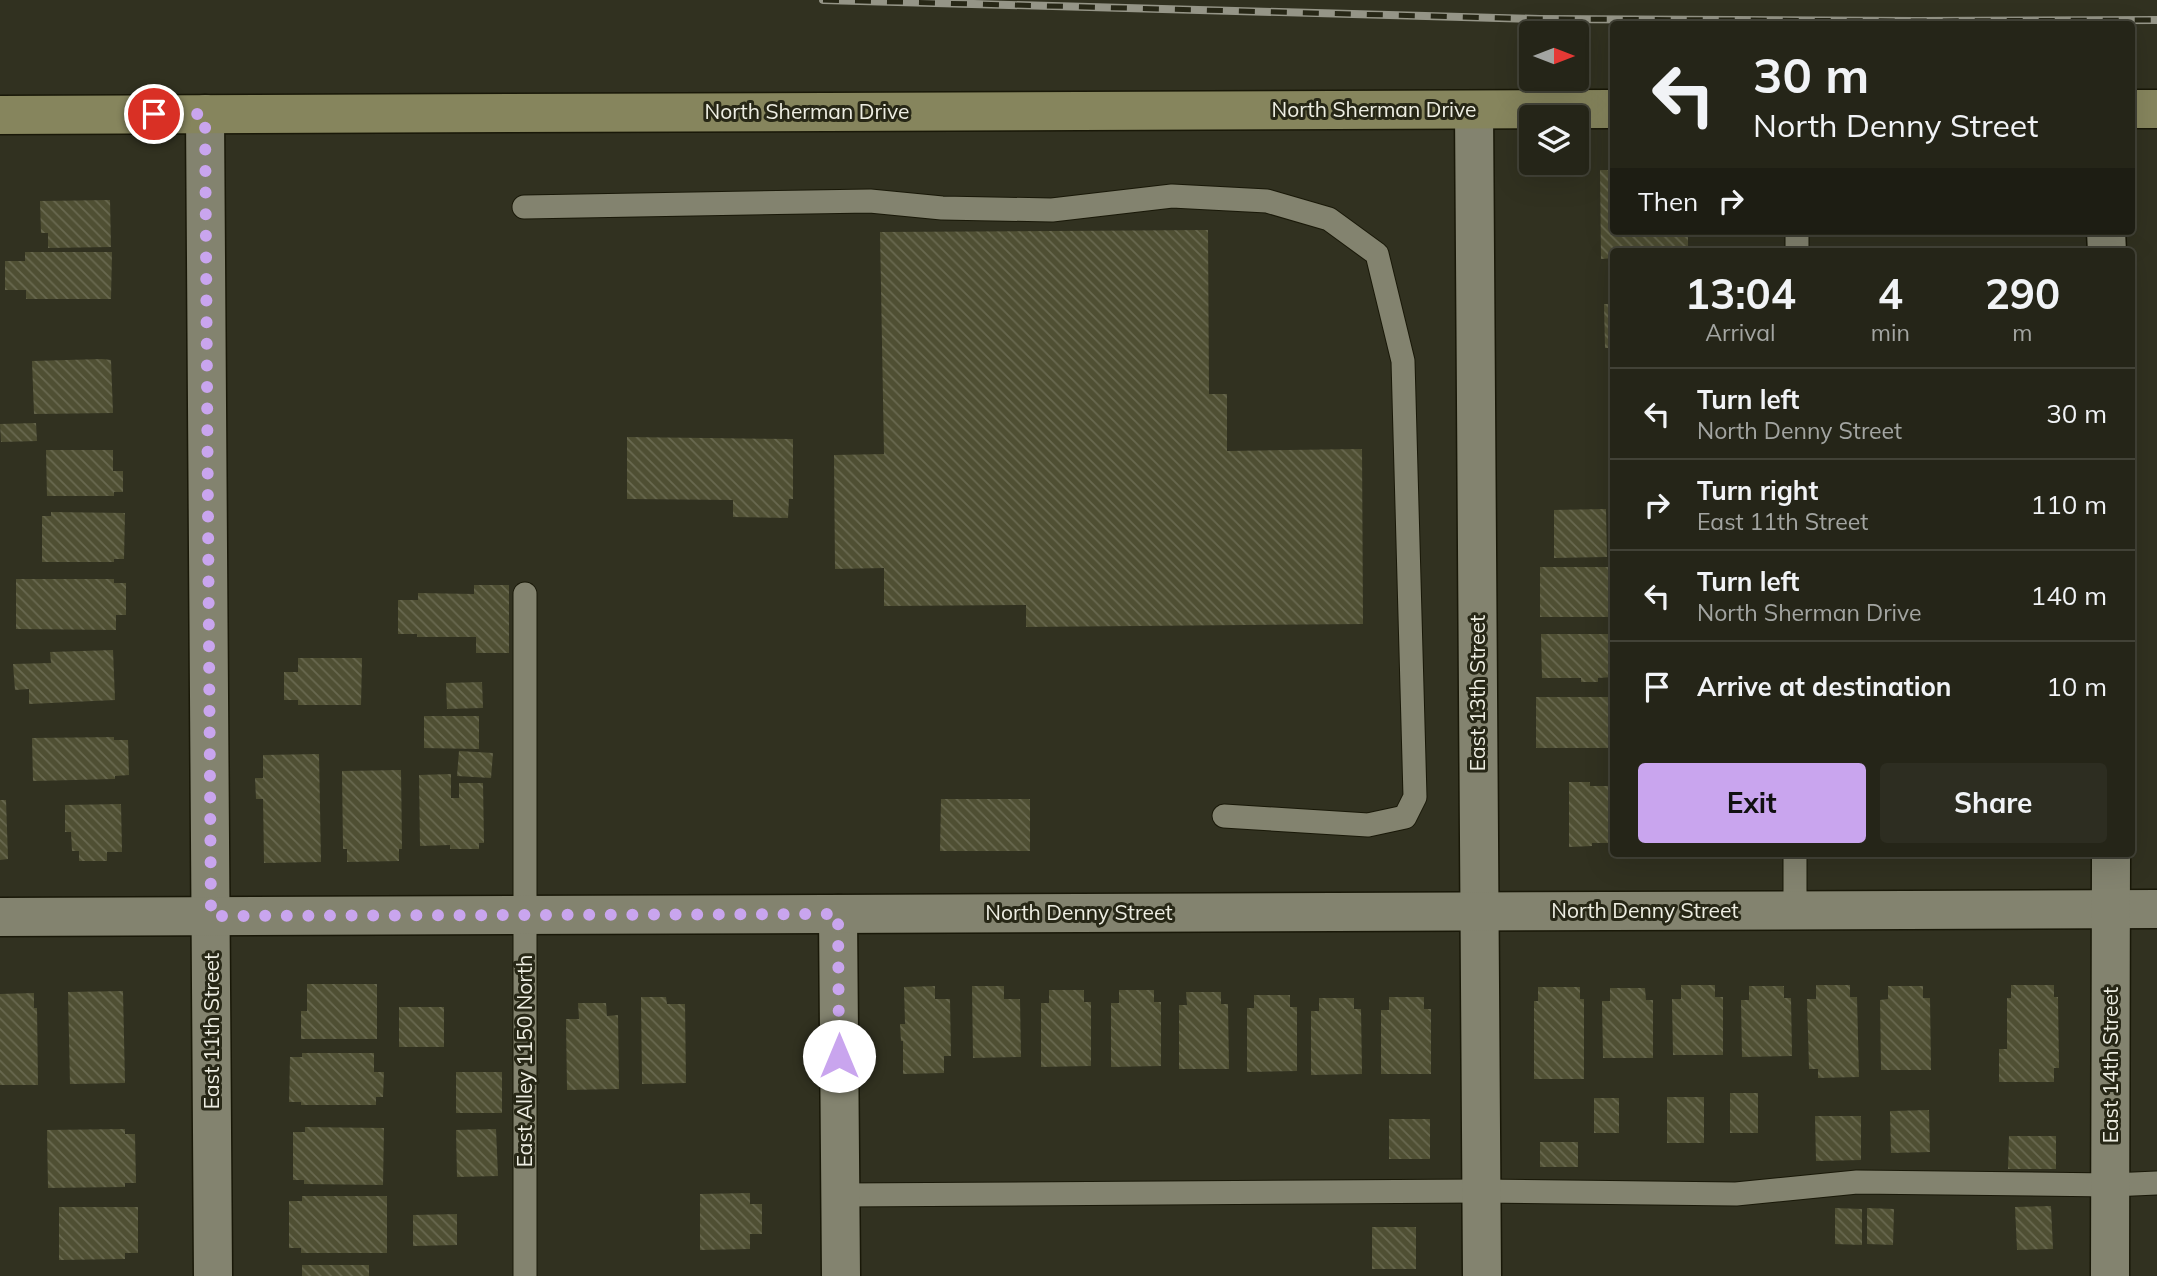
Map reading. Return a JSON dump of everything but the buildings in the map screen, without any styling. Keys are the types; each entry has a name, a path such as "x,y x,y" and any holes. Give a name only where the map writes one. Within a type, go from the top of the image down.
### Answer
{"main road":[{"path":"2135,109 2157,109"},
{"name":"North Sherman Drive","path":"0,115 1610,110"}],"street":[{"name":"East 13th Street","path":"1474,110 1482,1276"},
{"name":"East 11th Street","path":"205,114 213,1276"},
{"name":"East 14th Street","path":"2110,1276 2111,857"},
{"name":"North Denny Street","path":"0,917 2157,909"},
{"path":"838,914 841,1276"}],"lane":[{"path":"524,207 870,201 942,208 1052,210 1172,196 1267,201 1329,219 1377,254 1403,361 1415,797 1405,817 1368,825 1224,816"},
{"name":"East Alley 1150 North","path":"525,594 525,1276"},
{"path":"1795,857 1795,911"},
{"path":"840,1195 1482,1191 1736,1194 1857,1182 2111,1185 2157,1183"}],"railway":[{"path":"823,0 1540,19 2157,20"}],"route":[{"path":"154,114 205,114 211,916 838,914 839,1056"}]}
